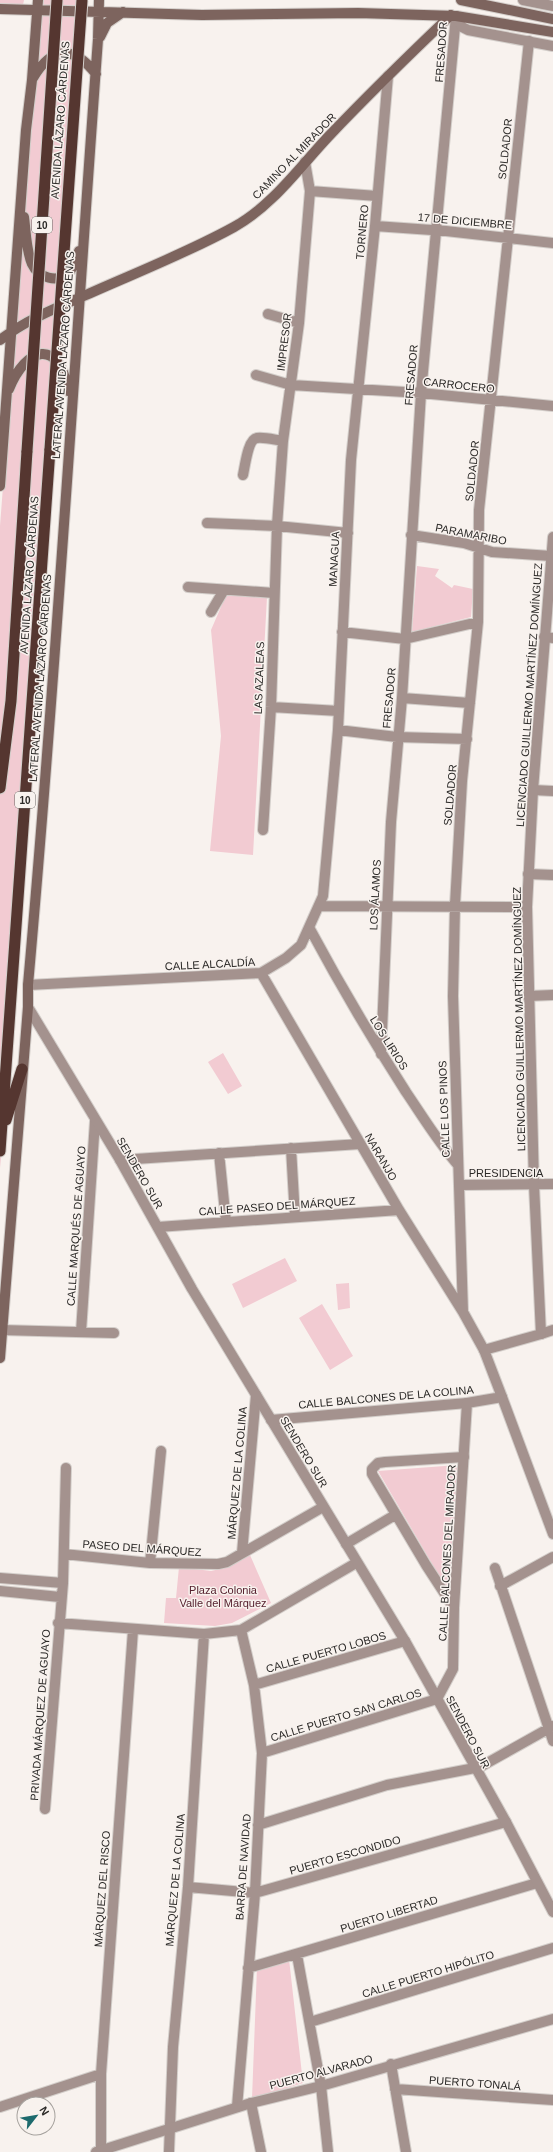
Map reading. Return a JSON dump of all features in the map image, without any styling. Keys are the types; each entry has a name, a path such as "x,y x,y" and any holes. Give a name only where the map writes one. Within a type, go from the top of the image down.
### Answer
{"highway":[{"name":"AVENIDA LÁZARO CÁRDENAS","path":"0,788 11,701 57,0"},
{"name":"AVENIDA LÁZARO CÁRDENAS","path":"0,1151 82,0"},
{"path":"1,1138 22,1069"}],"main road":[{"name":"LATERAL AVENIDA LÁZARO CÁRDENAS","path":"0,1358 50,716 71,406 96,74 99,0"},
{"path":"453,15 456,0"},
{"path":"461,0 553,19"},
{"path":"0,486 26,130 32,80 37,5"},
{"path":"0,9 37,5 99,11 202,15 358,13 453,15 553,32"},
{"path":"98,39 107,23 125,11"},
{"name":"CAMINO AL MIRADOR","path":"0,340 12,331 48,311 162,262 235,227 273,198 305,162 388,76 453,15"},
{"path":"32,80 46,60 52,56 66,53 80,56 96,74"},
{"path":"21,198 30,256 34,268 41,274 51,279 62,277 69,273 83,240"},
{"path":"5,410 14,378 27,362 34,357 46,354 53,356 63,368 71,406"}],"street":[{"path":"523,0 553,6"},
{"path":"453,15 462,27 468,30 553,46"},
{"name":"FRESADOR","path":"397,737 402,698 421,393 437,230 453,15"},
{"name":"SOLDADOR","path":"454,905 462,781 478,622 478,548 480,510 529,42"},
{"name":"TORNERO","path":"358,389 375,226 388,76"},
{"name":"IMPRESOR","path":"277,526 283,441 299,323 310,191 305,162"},
{"path":"310,191 377,196"},
{"name":"17 DE DICIEMBRE","path":"375,226 437,230 553,243"},
{"path":"268,314 299,323"},
{"name":"CARROCERO","path":"256,376 291,385 421,393 553,406"},
{"name":"MANAGUA","path":"338,730 348,533 349,481 358,389"},
{"path":"243,475 250,444 253,439 258,438 283,441"},
{"path":"207,523 277,526 348,533"},
{"name":"LAS AZALEAS","path":"264,830 271,707 277,526"},
{"name":"PARAMARIBO","path":"411,535 464,543 492,552 551,556"},
{"name":"LICENCIADO GUILLERMO MARTÍNEZ DOMÍNGUEZ","path":"541,1334 534,1185 528,996 527,907 533,790 549,637 551,556 553,537"},
{"path":"188,587 274,593"},
{"path":"211,612 224,590"},
{"path":"342,632 405,639 478,622"},
{"path":"402,698 470,704"},
{"path":"271,707 338,711"},
{"path":"467,739 397,737 338,730 323,896 319,906 454,905 527,907"},
{"name":"LOS ÁLAMOS","path":"381,1054 386,906 397,737"},
{"path":"533,790 553,792"},
{"path":"528,874 553,875"},
{"name":"CALLE LOS PINOS","path":"454,905 453,996 463,1312"},
{"name":"CALLE ALCALDÍA","path":"28,985 261,973 286,958 301,945 310,929 319,906"},
{"name":"LOS LIRIOS","path":"310,929 350,1002 381,1054 424,1121 458,1165"},
{"name":"NARANJO","path":"261,973 399,1210 463,1312 484,1350 553,1534"},
{"path":"528,996 553,995"},
{"name":"SENDERO SUR","path":"28,1007 95,1121 120,1160 192,1289 405,1642 474,1768 506,1822 553,1912"},
{"name":"CALLE MARQUÉS DE AGUAYO","path":"81,1332 95,1121"},
{"path":"120,1160 360,1144"},
{"path":"291,1148 295,1217"},
{"path":"219,1153 226,1222"},
{"name":"PRESIDENCIA","path":"460,1185 553,1184"},
{"name":"CALLE PASEO DEL MÁRQUEZ","path":"158,1227 399,1210"},
{"path":"2,1330 114,1333"},
{"path":"484,1350 553,1330"},
{"name":"MÁRQUEZ DE LA COLINA","path":"242,1553 256,1395"},
{"name":"CALLE BALCONES DE LA COLINA","path":"271,1420 467,1403 502,1397"},
{"name":"CALLE BALCONES DEL MIRADOR","path":"437,1699 453,1669 454,1608 467,1403"},
{"path":"150,1563 161,1451"},
{"path":"454,1608 395,1515 372,1474 374,1465 385,1462 464,1458"},
{"path":"64,1554 66,1468"},
{"name":"PASEO DEL MÁRQUEZ","path":"64,1554 150,1563 211,1565 227,1562 323,1507"},
{"path":"346,1544 395,1515"},
{"name":"PRIVADA MÁRQUEZ DE AGUAYO","path":"45,1809 64,1554"},
{"path":"500,1586 553,1558"},
{"path":"58,1623 133,1630 204,1634 240,1630 356,1563"},
{"path":"495,1568 550,1727 553,1741"},
{"path":"0,1578 63,1583"},
{"path":"0,1591 60,1597"},
{"name":"MÁRQUEZ DEL RISCO","path":"98,2151 101,2074 133,1630"},
{"name":"BARRA DE NAVIDAD","path":"237,2107 255,1893 262,1753 254,1685 240,1630"},
{"name":"MÁRQUEZ DE LA COLINA","path":"170,2152 173,2047 188,1887 204,1634"},
{"name":"CALLE PUERTO LOBOS","path":"254,1685 405,1642"},
{"name":"CALLE PUERTO SAN CARLOS","path":"262,1753 437,1699"},
{"path":"258,1825 387,1785 474,1768 487,1764 550,1727"},
{"name":"PUERTO ESCONDIDO","path":"188,1887 255,1893 506,1822"},
{"name":"PUERTO LIBERTAD","path":"248,1968 537,1882"},
{"name":"CALLE PUERTO HIPÓLITO","path":"310,2022 553,1948"},
{"path":"297,1954 321,2086 328,2152"},
{"name":"PUERTO ALVARADO","path":"98,2151 250,2102 321,2086 391,2064 553,2019"},
{"path":"391,2064 406,2152"},
{"path":"0,2107 101,2074"},
{"name":"PUERTO TONALÁ","path":"395,2088 553,2100"},
{"path":"250,2102 261,2152"}],"green space":[{"path":"0,0 24,0 23,5 0,3"},
{"path":"40,0 87,0 12,1043 0,1168 0,526"},
{"path":"417,566 439,569 435,576 452,588 454,585 473,589 471,617 412,632"},
{"path":"227,593 267,597 253,855 210,851 221,736 211,630"},
{"path":"223,1053 242,1086 228,1094 208,1062"},
{"path":"285,1258 297,1281 243,1308 232,1284"},
{"path":"349,1283 350,1308 338,1310 336,1284"},
{"path":"322,1304 353,1356 330,1370 299,1318"},
{"path":"458,1465 449,1593 378,1471"},
{"name":"Plaza Colonia Valle del Márquez","path":"250,1555 271,1603 232,1623 215,1626 164,1623 166,1598 176,1598 179,1567 211,1571 224,1568"},
{"path":"289,1959 303,2083 252,2099 257,1967"}]}
